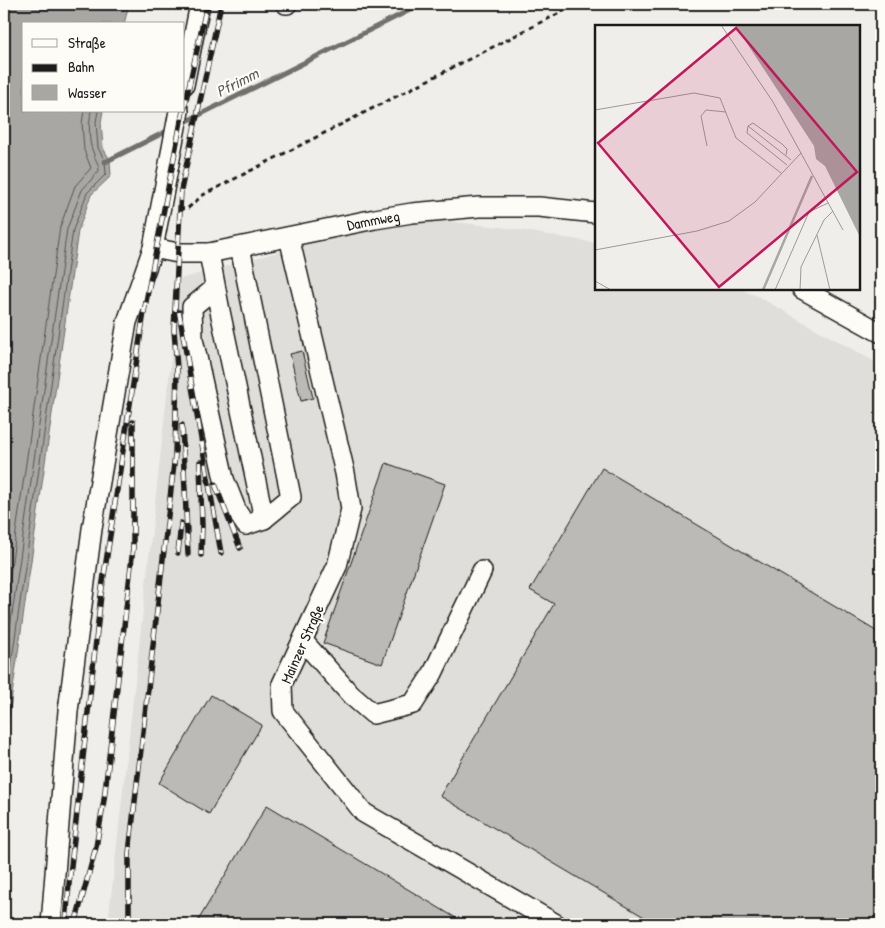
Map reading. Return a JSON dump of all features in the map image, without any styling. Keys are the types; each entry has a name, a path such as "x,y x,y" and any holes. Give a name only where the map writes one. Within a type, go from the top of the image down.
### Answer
{"street":[{"path":"185,80 200,4"},
{"path":"51,924 68,710 92,529 127,322 153,248 179,112"},
{"name":"Dammweg","path":"153,248 178,253 209,253 375,219 412,213 469,208 540,207 595,213"},
{"name":"Mainzer Straße","path":"290,237 345,473 350,509 337,566 282,684 283,711 364,812 556,924"},
{"path":"215,288 192,307 193,339 224,479 236,512 246,525 264,519 292,497 240,247"},
{"path":"209,253 264,519"},
{"path":"804,290 881,333"},
{"path":"303,640 351,695 373,714 413,704 433,673 482,571"}],"path":[{"path":"160,211 188,208 203,195 577,4"}],"shaded area":[{"path":"436,220 500,227 595,243 595,290 742,290 757,296 881,365 881,924 108,924 180,279 335,236"}],"water":[{"path":"4,4 129,4 124,22 22,22 22,112 103,112 101,122 103,148 110,160 111,176 91,195 78,231 9,716 4,783"}],"building":[{"path":"302,351 313,398 301,401 290,354"},
{"path":"386,463 445,484 382,664 323,643"},
{"path":"602,468 881,634 881,924 656,924 440,796 554,604 530,590"},
{"path":"211,695 262,725 209,814 159,783"},
{"path":"267,805 466,924 196,924"}],"waterway":[{"name":"Pfrimm","path":"181,124 422,4"},
{"name":"Pfrimm","path":"105,162 171,129"}],"railway":[{"path":"185,104 207,4"},
{"path":"129,924 129,853 175,455 177,368 174,330 181,190 221,4"},
{"path":"66,924 101,595 144,312 183,112"},
{"path":"179,312 221,553"},
{"path":"75,924 96,847 104,800 133,548 133,422"},
{"path":"182,425 188,554"},
{"path":"200,462 201,555"},
{"path":"215,484 240,548"},
{"path":"178,553 181,523"}]}
